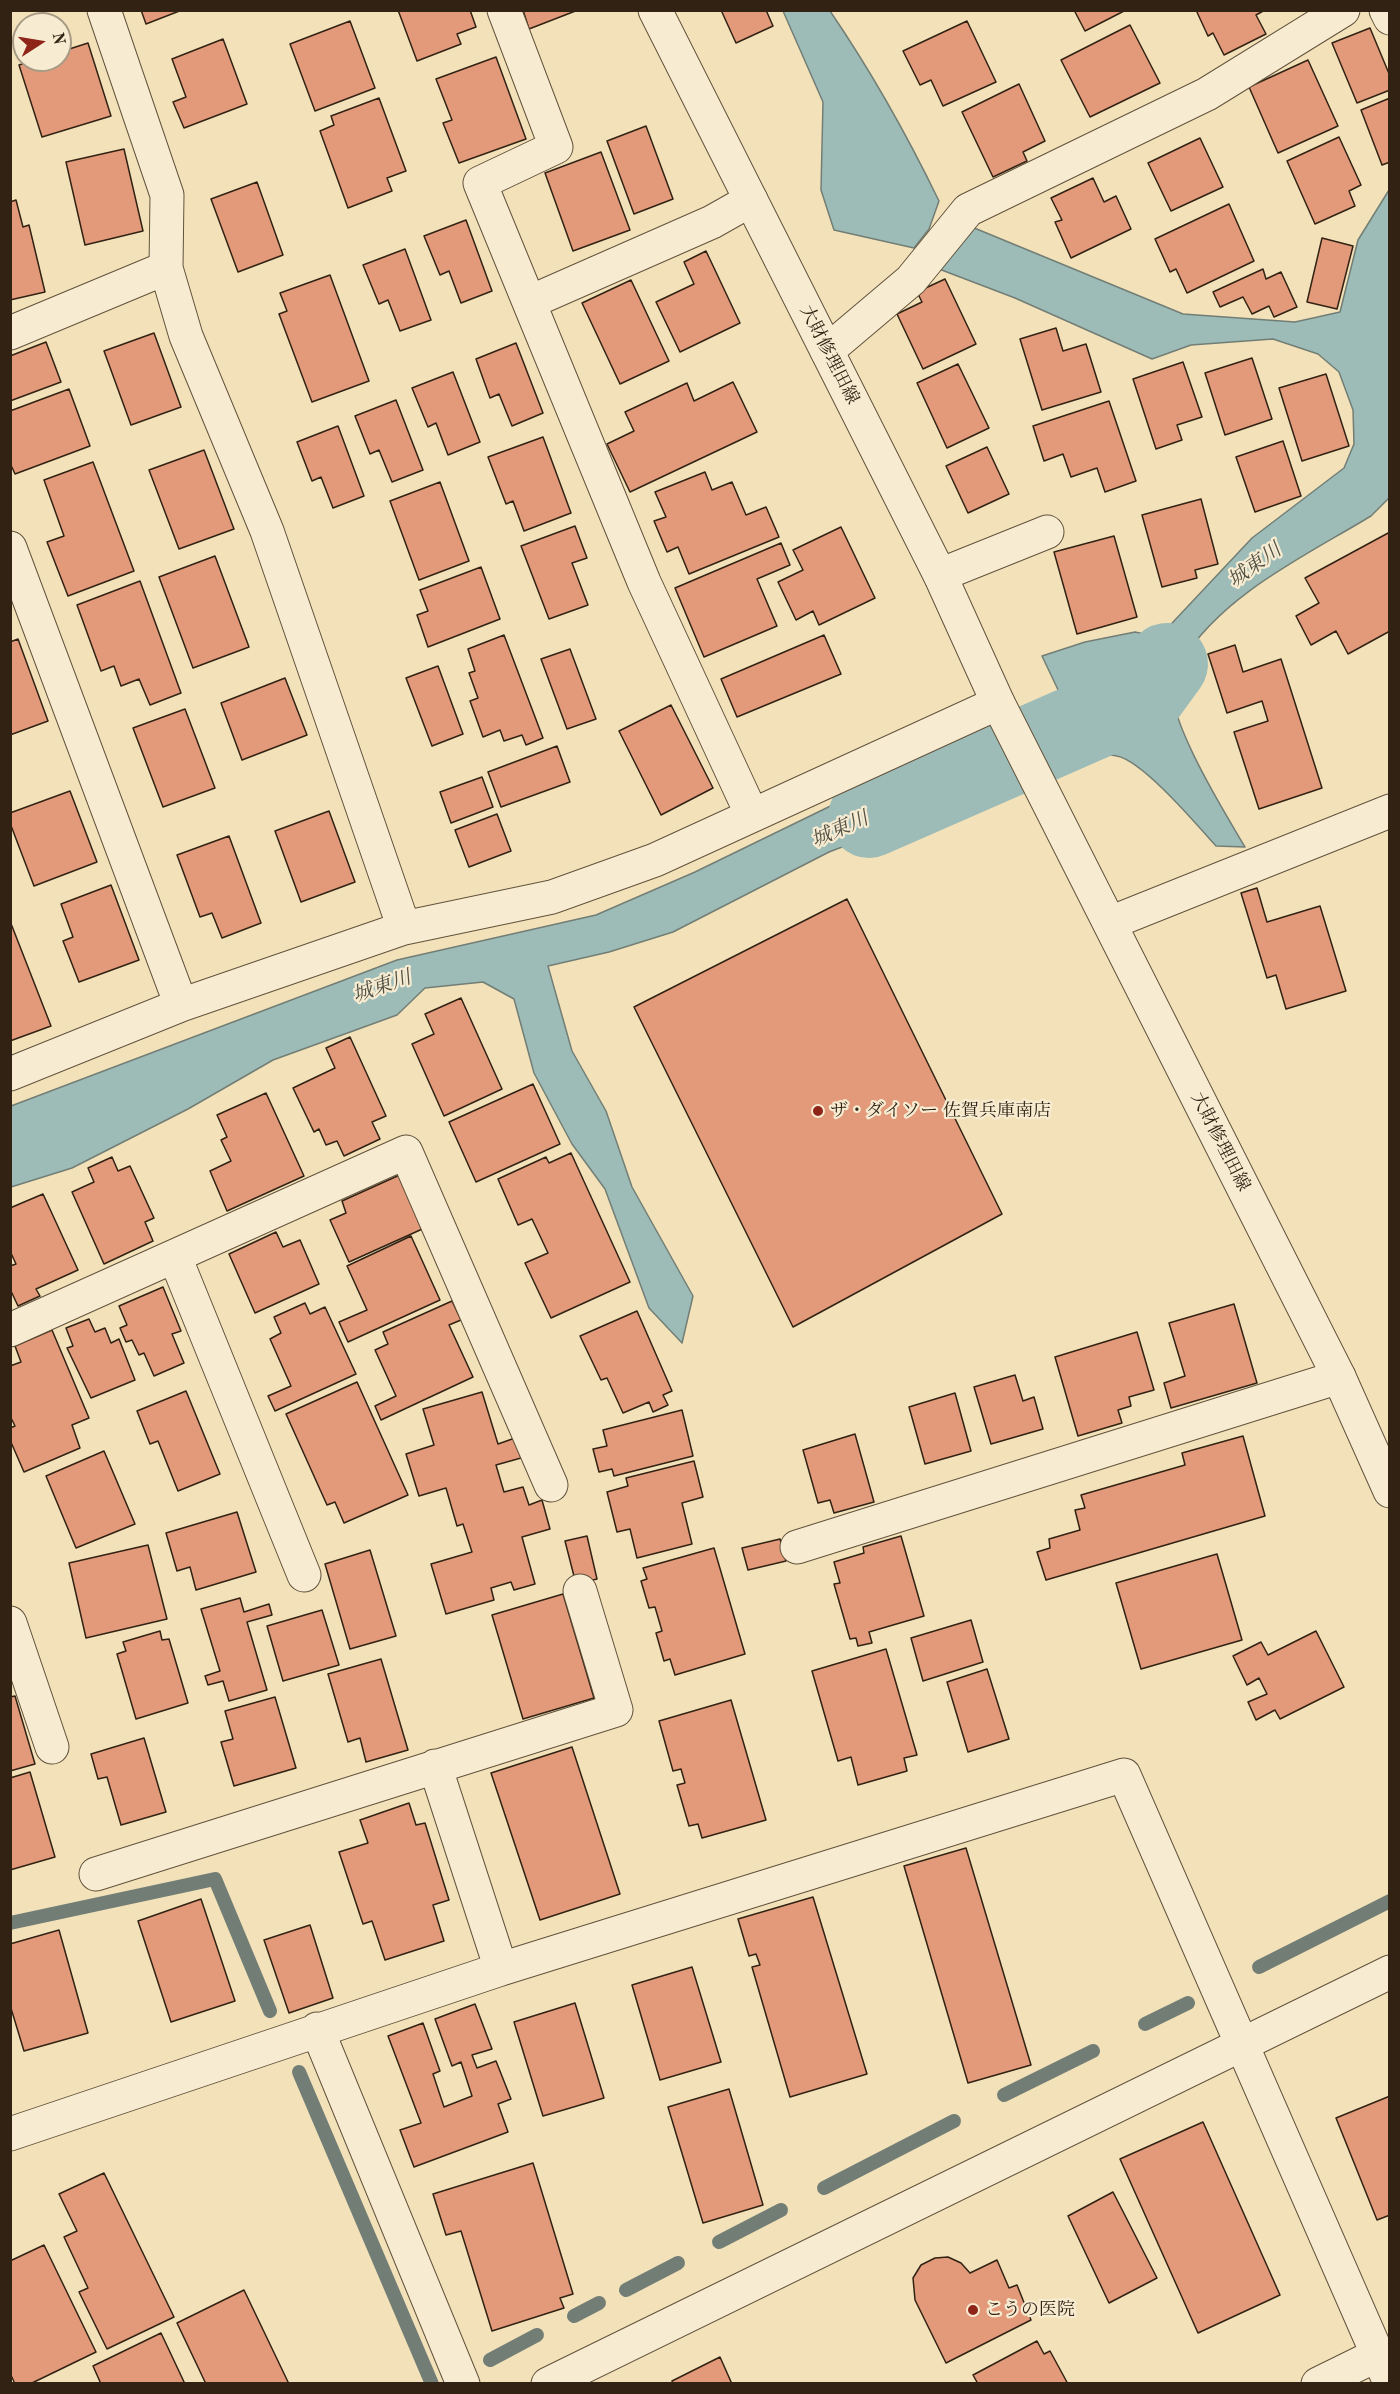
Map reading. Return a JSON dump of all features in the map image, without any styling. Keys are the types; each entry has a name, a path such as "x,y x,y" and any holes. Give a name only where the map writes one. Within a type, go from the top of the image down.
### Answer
{"street":[{"path":"104,10 167,195 166,268 186,336 267,531 404,928"},
{"path":"504,10 556,147 480,183 644,582 752,814"},
{"name":"大財修理田線","path":"655,10 940,575 998,703 1339,1377 1389,1491"},
{"path":"827,351 910,280 968,210 1207,94 1342,10"},
{"path":"1386,10 1389,18"},
{"path":"530,302 712,222 751,200"},
{"path":"10,333 166,268"},
{"path":"940,575 1047,532"},
{"path":"10,548 181,1005"},
{"path":"10,1074 181,1005 404,928 552,897 655,860 998,703"},
{"path":"1110,923 1389,811"},
{"path":"10,1330 406,1152 551,1485"},
{"path":"175,1257 304,1575"},
{"path":"797,1547 1339,1377"},
{"path":"96,1874 616,1710 580,1591"},
{"path":"10,1623 52,1747"},
{"path":"435,1766 501,1969"},
{"path":"10,2134 501,1969 1124,1774 1383,2369 1318,2384"},
{"path":"548,2384 1389,1972"},
{"path":"317,2029 463,2384"}],"water":[{"path":"783,11 830,11 874,80 901,128 939,201 929,229 914,248 834,230 821,190 823,102"},
{"path":"1389,190 1389,498 1371,516 1267,578 1242,596 1199,638 1172,677 1172,694 1186,738 1211,788 1245,847 1216,846 1169,795 1141,769 1117,756 1089,755 1042,656 1085,642 1135,632 1159,637 1252,538 1344,468 1354,444 1353,410 1339,372 1318,354 1273,339 1191,345 1152,359 1015,298 939,269 967,225 1183,314 1295,322 1340,312 1358,240"},
{"path":"968,756 987,799 928,814 829,852 673,932 609,952 548,966 572,1051 606,1111 632,1187 693,1296 682,1343 649,1308 605,1189 572,1144 534,1073 514,999 483,982 425,988 397,1015 273,1060 188,1109 72,1168 11,1187 11,1106 397,960 596,915 695,872 849,797 934,762"}],"building":[{"path":"141,10 182,10 146,24"},
{"path":"398,10 470,10 476,27 457,34 461,44 417,61"},
{"path":"523,10 578,10 529,29"},
{"path":"721,10 766,10 773,26 736,43"},
{"path":"1074,10 1126,10 1085,31"},
{"path":"1196,10 1265,10 1256,15 1266,34 1224,55 1213,33 1208,36"},
{"path":"350,21 375,88 315,111 290,44"},
{"path":"967,21 996,82 943,106 931,80 920,85 903,51"},
{"path":"1130,25 1160,83 1090,117 1061,60"},
{"path":"1370,28 1390,76 1390,90 1357,103 1332,43"},
{"path":"223,39 247,104 184,128 173,102 186,97 172,59"},
{"path":"88,43 111,116 42,137 21,72 72,72 72,48"},
{"path":"496,57 526,139 459,163 443,123 452,120 436,79"},
{"path":"1308,60 1338,126 1278,153 1249,87"},
{"path":"1019,84 1045,141 1023,152 1027,161 993,177 962,112"},
{"path":"379,98 406,171 387,178 392,191 348,208 320,131 334,125 331,116"},
{"path":"1390,98 1390,162 1382,165 1361,110"},
{"path":"646,126 673,199 634,214 607,141"},
{"path":"1339,137 1361,185 1349,191 1355,206 1315,224 1287,161"},
{"path":"1200,138 1223,187 1171,211 1148,163"},
{"path":"124,149 143,231 85,245 66,162"},
{"path":"601,152 630,230 573,251 545,173"},
{"path":"1093,178 1104,202 1116,196 1131,229 1071,258 1055,222 1062,220 1051,198"},
{"path":"257,182 283,255 238,272 211,199"},
{"path":"16,200 23,227 29,225 45,292 10,300 10,202"},
{"path":"1229,204 1254,261 1187,293 1176,269 1170,272 1155,239"},
{"path":"466,220 492,291 461,303 449,271 440,275 424,236"},
{"path":"1322,238 1353,246 1337,309 1307,302"},
{"path":"405,249 431,320 400,331 388,300 379,304 363,265"},
{"path":"706,251 740,323 680,352 656,302 694,284 684,262"},
{"path":"1263,269 1266,279 1281,272 1297,307 1274,317 1269,306 1252,314 1243,297 1220,307 1213,292"},
{"path":"330,275 369,381 312,402 279,314 287,311 280,293"},
{"path":"945,279 976,344 923,369 897,314 922,302 917,292"},
{"path":"631,280 669,361 620,384 582,303"},
{"path":"1056,328 1063,351 1086,344 1101,392 1042,410 1020,339"},
{"path":"154,333 181,407 131,425 104,351"},
{"path":"46,342 61,382 10,401 10,356"},
{"path":"516,343 543,413 512,426 499,394 490,398 476,359"},
{"path":"1252,358 1272,419 1225,435 1205,373"},
{"path":"1183,362 1202,417 1177,425 1182,440 1156,449 1133,379"},
{"path":"958,364 989,428 947,448 917,383"},
{"path":"453,372 480,442 448,455 436,423 428,427 412,388"},
{"path":"1326,374 1349,446 1302,461 1279,388"},
{"path":"733,382 757,432 630,492 607,444 634,431 625,412 687,383 694,401"},
{"path":"69,389 90,446 15,474 10,463 10,411"},
{"path":"396,400 423,470 392,482 379,450 370,454 355,416"},
{"path":"1109,401 1136,481 1105,492 1097,468 1071,477 1063,454 1044,461 1033,426"},
{"path":"338,426 364,496 333,508 321,477 312,481 297,442"},
{"path":"543,437 571,513 524,531 513,501 506,504 488,457"},
{"path":"1283,441 1301,496 1255,512 1236,457"},
{"path":"987,447 1009,494 968,513 946,466"},
{"path":"204,450 234,529 179,549 149,470"},
{"path":"93,462 134,571 68,596 47,542 64,536 44,480"},
{"path":"705,472 712,490 732,482 746,515 766,507 779,537 689,574 678,547 667,552 654,521 666,517 655,492"},
{"path":"440,482 469,561 419,580 390,501"},
{"path":"1201,499 1218,564 1195,570 1197,578 1162,587 1142,515"},
{"path":"575,526 587,558 572,563 588,605 549,619 521,546"},
{"path":"841,527 875,598 819,625 813,611 796,620 778,582 803,570 793,550"},
{"path":"1390,532 1390,631 1348,654 1336,631 1311,645 1296,616 1319,603 1305,578"},
{"path":"1114,536 1137,617 1077,634 1054,552"},
{"path":"781,543 790,565 757,579 777,626 704,657 675,588"},
{"path":"215,556 249,647 193,668 159,577"},
{"path":"481,567 500,619 428,647 417,615 428,611 420,590"},
{"path":"140,581 181,693 150,705 139,679 121,686 114,666 101,671 77,605"},
{"path":"504,635 543,738 526,745 522,735 504,741 500,730 483,737 470,701 478,698 469,673 475,671 468,649"},
{"path":"824,635 841,674 737,717 721,679"},
{"path":"18,639 48,721 10,735 10,642"},
{"path":"1235,645 1243,672 1281,659 1322,788 1259,809 1234,732 1268,721 1262,701 1227,713 1208,654"},
{"path":"570,649 596,719 567,729 541,659"},
{"path":"438,666 463,734 432,746 406,678"},
{"path":"285,678 307,735 242,760 221,703"},
{"path":"671,705 713,788 661,815 619,731"},
{"path":"185,709 215,788 163,807 133,728"},
{"path":"557,746 570,782 501,807 488,772"},
{"path":"482,777 493,807 451,823 440,792"},
{"path":"70,791 97,862 34,886 10,823 10,813"},
{"path":"329,811 355,882 301,902 275,831"},
{"path":"497,814 511,851 469,867 455,830"},
{"path":"229,836 261,923 222,938 212,913 200,917 177,855"},
{"path":"111,885 139,960 79,982 63,941 73,937 61,904"},
{"path":"1257,888 1267,922 1320,906 1346,991 1286,1009 1276,975 1267,978 1241,893"},
{"name":"ザ・ダイソー 佐賀兵庫南店","path":"847,899 1002,1214 793,1327 634,1007"},
{"path":"10,921 51,1026 10,1041"},
{"path":"461,998 502,1089 444,1116 412,1044 434,1034 425,1014"},
{"path":"350,1037 386,1116 372,1122 380,1139 344,1156 337,1141 326,1145 319,1129 314,1132 293,1088 335,1068 326,1048"},
{"path":"533,1084 560,1144 476,1182 449,1122"},
{"path":"266,1093 304,1176 227,1211 210,1171 231,1161 221,1140 227,1137 217,1115"},
{"path":"571,1153 630,1282 551,1318 525,1263 548,1253 532,1219 518,1225 498,1179 546,1157 549,1163"},
{"path":"112,1157 118,1171 130,1166 154,1218 145,1222 153,1241 104,1264 72,1192 94,1182 88,1168"},
{"path":"404,1173 429,1226 349,1262 330,1220 346,1213 342,1201"},
{"path":"43,1194 78,1270 36,1289 40,1296 18,1306 10,1289 10,1266 16,1264 10,1251 10,1208"},
{"path":"276,1232 283,1247 300,1240 319,1284 255,1313 229,1254"},
{"path":"411,1236 440,1300 348,1342 339,1322 367,1310 347,1266"},
{"path":"163,1287 181,1331 172,1334 184,1363 154,1376 144,1353 139,1355 132,1340 126,1342 120,1328 127,1325 119,1306"},
{"path":"452,1301 461,1320 449,1325 473,1377 381,1420 375,1406 396,1396 375,1350 388,1344 383,1332"},
{"path":"305,1303 310,1314 325,1307 356,1374 275,1411 268,1396 291,1386 270,1339 281,1333 274,1317"},
{"path":"1234,1304 1257,1383 1171,1408 1164,1383 1185,1376 1169,1323"},
{"path":"637,1311 672,1391 663,1395 668,1405 653,1412 649,1402 623,1413 607,1378 601,1380 580,1336"},
{"path":"89,1319 95,1332 105,1328 111,1343 119,1339 135,1380 91,1398 67,1348 73,1346 66,1328"},
{"path":"52,1330 89,1418 72,1425 80,1448 24,1472 10,1440 10,1428 15,1426 10,1416 10,1366 21,1362 15,1346"},
{"path":"1137,1332 1154,1390 1129,1397 1131,1406 1118,1410 1122,1423 1078,1436 1055,1357"},
{"path":"1015,1375 1023,1401 1034,1397 1043,1429 991,1444 974,1387"},
{"path":"357,1382 408,1495 344,1523 335,1502 327,1505 286,1414"},
{"path":"186,1391 220,1474 178,1491 158,1441 150,1444 137,1411"},
{"path":"482,1392 498,1444 515,1438 521,1458 496,1465 504,1492 523,1487 529,1505 542,1500 550,1529 522,1537 535,1584 514,1590 511,1582 491,1588 494,1600 446,1614 431,1564 472,1552 463,1524 457,1526 446,1488 419,1496 406,1454 434,1445 423,1409"},
{"path":"955,1393 971,1451 925,1464 909,1407"},
{"path":"682,1410 693,1456 614,1476 612,1469 599,1472 593,1449 607,1446 603,1430"},
{"path":"855,1434 874,1502 834,1513 830,1500 818,1503 803,1450"},
{"path":"1243,1436 1265,1516 1046,1580 1037,1552 1050,1548 1049,1539 1080,1530 1075,1510 1085,1508 1081,1495 1185,1465 1182,1453"},
{"path":"104,1451 135,1524 76,1548 46,1476"},
{"path":"694,1461 703,1497 682,1503 692,1544 637,1558 630,1529 617,1532 607,1492 628,1486 626,1478"},
{"path":"237,1512 256,1572 196,1590 190,1567 177,1571 166,1533"},
{"path":"587,1536 597,1579 576,1584 565,1541"},
{"path":"901,1536 924,1616 869,1632 872,1643 858,1646 856,1638 850,1639 834,1584 840,1583 834,1562 864,1553 863,1547"},
{"path":"780,1539 786,1561 748,1570 742,1548"},
{"path":"148,1545 167,1619 86,1638 69,1563"},
{"path":"714,1548 745,1654 675,1675 670,1659 664,1661 656,1633 662,1631 655,1607 649,1608 641,1581 647,1579 643,1568"},
{"path":"370,1550 396,1636 350,1649 325,1564"},
{"path":"1217,1554 1242,1640 1141,1669 1116,1583"},
{"path":"563,1594 594,1698 523,1719 492,1615"},
{"path":"240,1598 244,1612 269,1604 272,1615 247,1622 267,1690 229,1701 223,1681 208,1685 205,1676 220,1671 201,1609"},
{"path":"322,1610 339,1665 283,1681 267,1626"},
{"path":"971,1620 983,1662 923,1681 911,1638"},
{"path":"160,1631 162,1640 169,1639 188,1703 136,1719 117,1654 126,1651 123,1642"},
{"path":"1316,1631 1344,1687 1280,1719 1275,1710 1256,1720 1248,1702 1267,1694 1259,1678 1247,1685 1233,1656 1261,1642 1268,1655"},
{"path":"886,1649 917,1755 904,1758 907,1771 858,1785 851,1757 838,1761 812,1671"},
{"path":"381,1659 408,1750 366,1762 360,1738 348,1742 328,1674"},
{"path":"987,1669 1009,1739 968,1752 947,1682"},
{"path":"15,1696 35,1764 10,1771 10,1697"},
{"path":"275,1697 296,1768 234,1786 221,1742 233,1739 225,1711"},
{"path":"731,1700 766,1820 702,1838 698,1824 689,1826 677,1785 685,1783 681,1769 673,1771 659,1721"},
{"path":"144,1738 166,1812 121,1825 107,1777 98,1779 91,1754"},
{"path":"572,1747 620,1894 540,1920 491,1773"},
{"path":"30,1772 55,1857 10,1870 10,1778"},
{"path":"409,1803 416,1825 425,1823 449,1900 433,1905 444,1941 385,1960 372,1921 363,1924 339,1852 368,1843 360,1820"},
{"path":"966,1848 1031,2065 968,2083 904,1866"},
{"path":"813,1897 867,2074 790,2097 752,1967 760,1965 756,1954 749,1956 738,1919"},
{"path":"201,1899 235,2001 171,2022 138,1921"},
{"path":"310,1925 333,1998 289,2013 264,1940"},
{"path":"59,1930 88,2033 24,2051 10,2005 10,1944"},
{"path":"692,1967 721,2062 660,2080 632,1985"},
{"path":"575,2003 604,2098 543,2116 514,2022"},
{"path":"475,2004 492,2049 472,2055 477,2068 496,2061 511,2099 498,2104 508,2132 414,2167 400,2130 421,2123 388,2036 423,2023 440,2071 433,2074 444,2107 472,2096 461,2062 452,2066 435,2019"},
{"path":"729,2089 763,2205 703,2223 668,2107"},
{"path":"1390,2096 1390,2215 1377,2220 1336,2118"},
{"path":"1203,2122 1280,2295 1198,2333 1120,2159"},
{"path":"533,2163 573,2294 560,2298 564,2308 492,2331 461,2231 446,2235 433,2194"},
{"path":"104,2173 174,2317 107,2349 79,2292 88,2288 64,2237 77,2231 59,2194"},
{"path":"1113,2192 1157,2278 1109,2303 1068,2216"},
{"path":"44,2245 96,2352 30,2384 15,2384 10,2373 10,2261"},
{"name":"こうの医院","path":"948,2257 961,2263 970,2273 997,2260 1009,2288 1017,2285 1031,2320 946,2363 915,2300 913,2278 921,2265 935,2258"},
{"path":"244,2290 289,2384 206,2384 177,2323"},
{"path":"161,2333 185,2384 101,2384 93,2366"},
{"path":"1037,2341 1044,2354 1050,2351 1068,2384 978,2384 973,2375"},
{"path":"720,2357 732,2384 673,2384 672,2381"}],"waterway":[{"name":"城東川","path":"869,817 1143,697 1167,664"},
{"path":"10,1923 215,1879 270,2011"},
{"path":"1259,1967 1390,1901"},
{"path":"1145,2024 1188,2003"},
{"path":"1004,2095 1093,2051"},
{"path":"299,2072 432,2384"},
{"path":"824,2188 954,2121"},
{"path":"719,2242 781,2210"},
{"path":"626,2290 678,2263"},
{"path":"574,2316 599,2303"},
{"path":"490,2360 537,2335"}],"place":[{"name":"ザ・ダイソー 佐賀兵庫南店","path":"818,1111"},
{"name":"こうの医院","path":"973,2310"}]}
